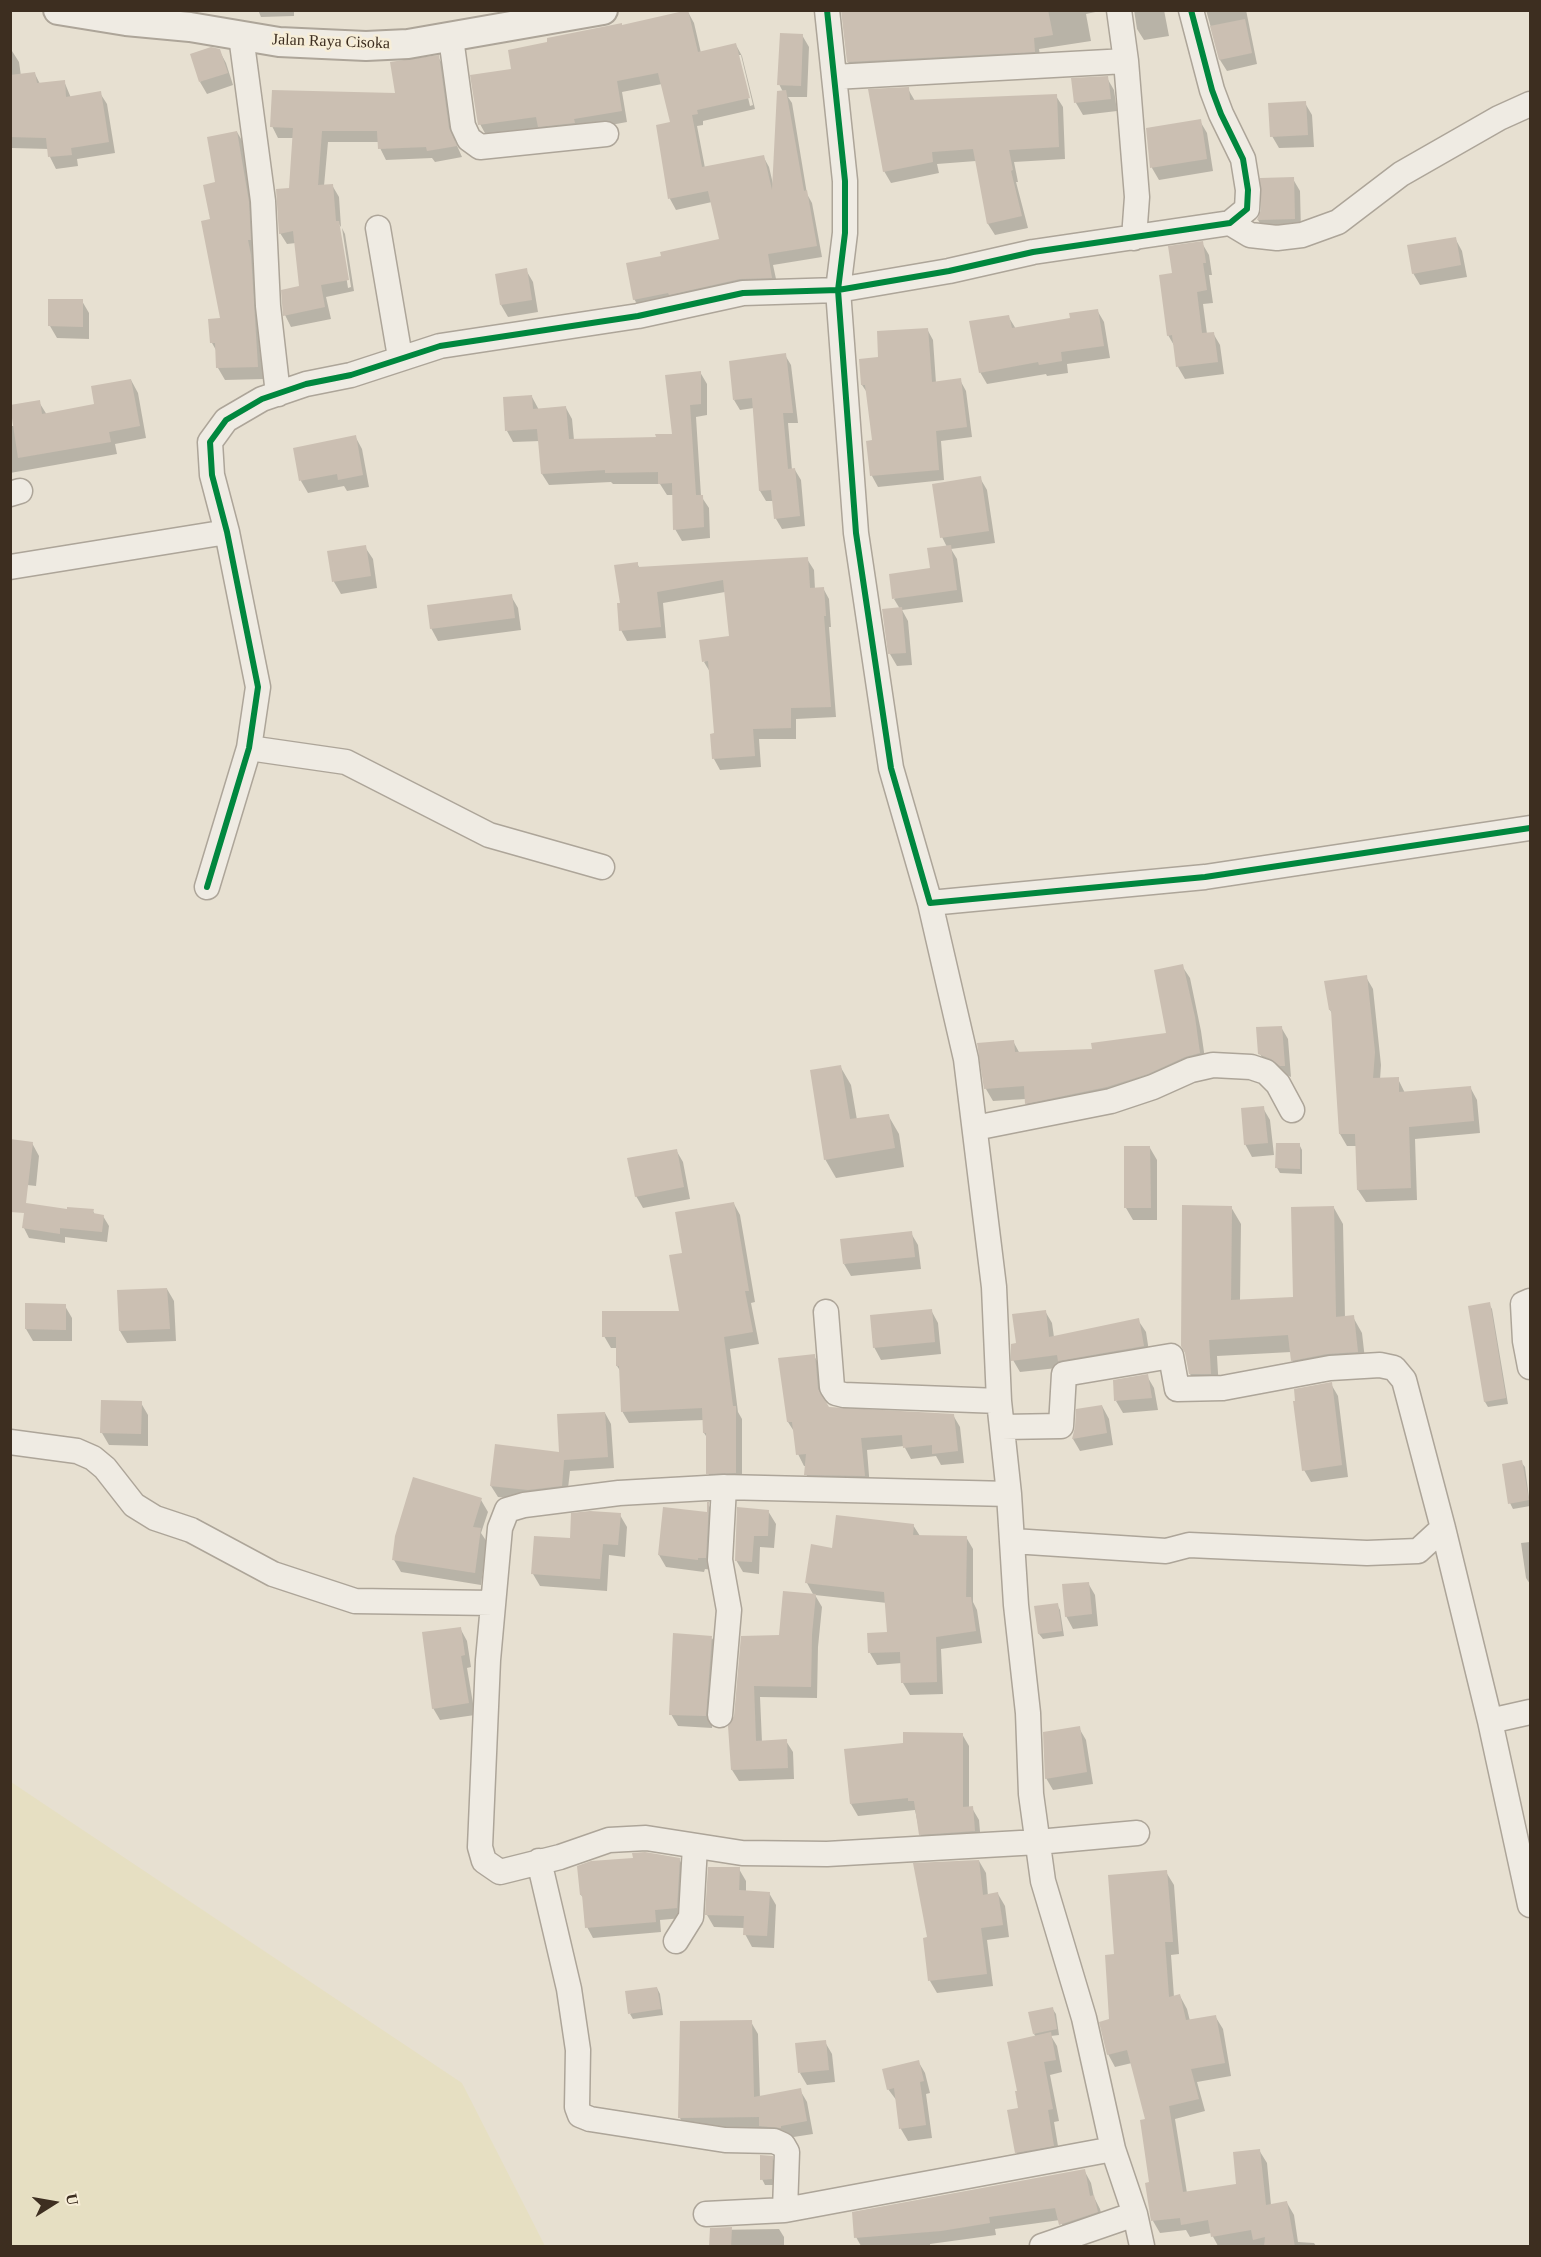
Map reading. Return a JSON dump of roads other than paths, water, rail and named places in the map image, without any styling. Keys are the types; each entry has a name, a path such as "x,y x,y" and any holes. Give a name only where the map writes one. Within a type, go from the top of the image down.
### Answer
{"street":[{"name":"Jalan Raya Cisoka","path":"58,10 126,21 190,27 279,42 366,46 408,44 451,38 603,10"},
{"path":"827,10 845,181 845,233 838,290 856,533 891,768 930,903 966,1059 994,1287 999,1401 1013,1541 1016,1605 1028,1713 1031,1794 1043,1881 1084,2018 1113,2149 1135,2214 1142,2247"},
{"path":"1119,10 1126,61 1137,197 1134,238"},
{"path":"207,887 249,748 258,687 227,532 212,475 210,442 226,420 262,399 306,384 351,375 400,357 440,346 638,316 743,293 838,290 949,271 1033,252 1230,223 1247,209 1248,190 1243,159 1212,90 1191,10"},
{"path":"241,36 263,201 268,306 278,394"},
{"path":"451,38 464,126 469,139 480,147 606,134"},
{"path":"834,77 1126,61"},
{"path":"1230,223 1250,235 1277,238 1302,235 1338,222 1401,174 1499,118 1530,104"},
{"path":"378,228 400,357"},
{"path":"10,567 227,532"},
{"path":"249,748 346,762 489,835 602,867"},
{"path":"930,903 1205,877 1530,828"},
{"path":"975,1128 1111,1101 1153,1087 1191,1070 1213,1065 1251,1067 1266,1072 1278,1084 1292,1110"},
{"path":"1530,1301 1523,1304 1525,1341 1530,1367"},
{"path":"826,1312 832,1387 836,1393 999,1401"},
{"path":"1002,1427 1061,1426 1064,1374 1171,1356 1177,1389 1223,1388 1330,1368 1380,1365 1394,1368 1404,1380 1443,1528 1490,1721 1530,1905"},
{"path":"10,1442 76,1451 93,1458 105,1468 134,1505 155,1518 190,1530 273,1574 355,1600 493,1602"},
{"path":"1009,1494 724,1487 619,1493 524,1505 507,1510 500,1528 488,1660 480,1847 484,1861 500,1872 560,1857 609,1840 646,1838 742,1853 827,1854 1038,1842 1137,1833"},
{"path":"720,1715 729,1610 720,1560 724,1487"},
{"path":"1013,1541 1166,1551 1189,1545 1368,1553 1418,1551 1443,1528"},
{"path":"1490,1721 1530,1712"},
{"path":"676,1941 691,1917 695,1846"},
{"path":"539,1861 569,1989 578,2050 577,2107 580,2115 590,2119 725,2140 774,2141 783,2145 787,2152 786,2210"},
{"path":"706,2214 786,2210 1113,2149"},
{"path":"1042,2247 1135,2214"}]}
